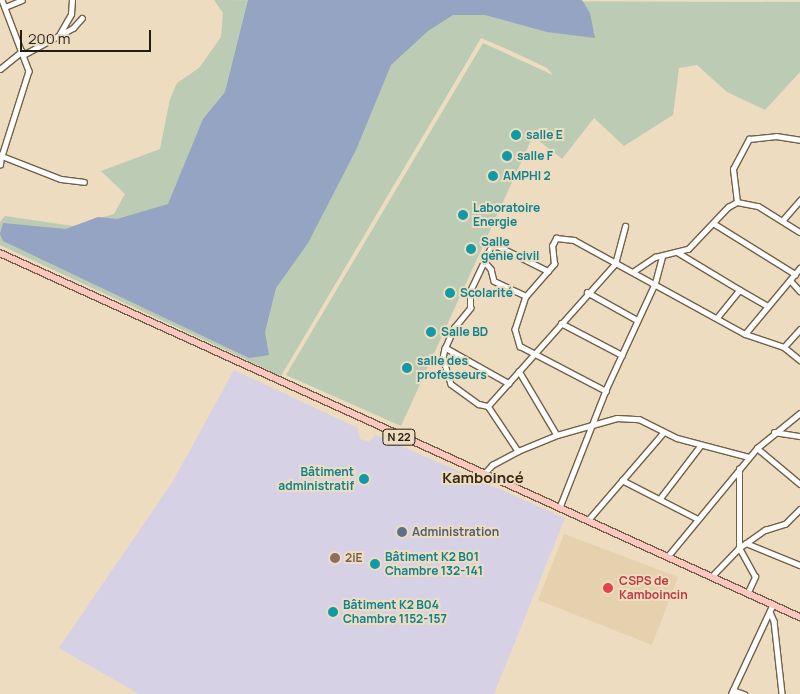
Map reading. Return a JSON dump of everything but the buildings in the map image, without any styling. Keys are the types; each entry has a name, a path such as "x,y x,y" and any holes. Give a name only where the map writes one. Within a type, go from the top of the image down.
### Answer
{"main road":[{"name":"N 22","path":"0,253 484,474 589,519 800,617"}],"street":[{"path":"0,165 1,155 28,76 22,53 2,0"},
{"path":"4,7 22,0"},
{"path":"58,36 71,14 72,0"},
{"path":"0,69 22,53 77,25 82,18"},
{"path":"737,202 733,168 750,140 776,136 800,140"},
{"path":"1,155 61,179 84,182"},
{"path":"782,220 800,200"},
{"path":"634,271 652,259 677,252 696,243 728,207 737,202 758,206 800,232"},
{"path":"713,223 795,274"},
{"path":"488,406 587,292 615,264 625,226"},
{"path":"606,391 536,352 520,346 515,336 516,323 526,296 554,262 554,241 559,236 580,242 615,264 634,271 745,334 784,347 800,360"},
{"path":"518,451 488,406 479,404 451,384 443,358 445,348 454,328 470,308 470,291 484,261 494,246 548,271"},
{"path":"677,252 768,306"},
{"path":"560,506 606,391 637,320 656,283 662,256"},
{"path":"484,261 496,282 526,296"},
{"path":"745,334 800,268"},
{"path":"790,280 800,291"},
{"path":"717,318 740,290"},
{"path":"587,292 637,320"},
{"path":"561,324 622,355"},
{"path":"784,347 800,328"},
{"path":"445,348 509,384"},
{"path":"519,371 557,435"},
{"path":"668,556 696,518 757,448 774,432 800,413"},
{"path":"484,474 492,465 518,451 557,435 617,418 640,419 663,433 700,446 749,457"},
{"path":"774,432 800,436"},
{"path":"589,519 663,433"},
{"path":"661,497 700,446"},
{"path":"757,448 800,484"},
{"path":"739,470 739,548 754,574 748,592"},
{"path":"622,480 661,497 696,518"},
{"path":"712,576 746,542 765,530 785,524 800,509"},
{"path":"746,542 800,565"},
{"path":"744,694 732,692 773,604"},
{"path":"770,612 774,621 782,694"}],"shaded area":[{"name":"2iE","path":"234,370 358,428 360,439 369,442 376,435 565,518 494,694 139,694 59,648 173,481"},
{"name":"CSPS de Kamboincin","path":"564,534 678,577 652,645 538,600"}],"green space":[{"path":"214,0 800,2 800,72 765,110 727,92 697,65 679,68 673,115 624,146 594,118 562,159 533,136 401,426 286,375 483,43 553,75 547,68 509,50 481,38 281,376 0,245 0,222 5,216 73,226 114,214 125,194 101,171 160,149 170,99 177,83 199,68 221,37 223,13"}],"water":[{"path":"248,0 582,0 590,13 595,38 547,32 485,15 453,15 428,31 391,65 356,150 308,243 276,288 265,332 269,355 249,358 3,241 0,234 3,223 66,229 98,217 117,219 168,204 203,119 225,92"}],"place":[{"name":"salle E","path":"516,135"},
{"name":"salle F","path":"507,156"},
{"name":"AMPHI 2","path":"493,176"},
{"name":"Laboratoire Energie","path":"463,215"},
{"name":"Salle génie civil","path":"471,249"},
{"name":"Scolarité","path":"450,293"},
{"name":"Salle BD","path":"431,332"},
{"name":"salle des professeurs","path":"407,368"},
{"name":"Bâtiment administratif","path":"364,479"},
{"name":"Administration","path":"402,532"},
{"name":"2iE","path":"335,558"},
{"name":"Bâtiment K2 B01 Chambre 132-141","path":"375,564"},
{"name":"CSPS de Kamboincin","path":"608,588"},
{"name":"Bâtiment K2 B04 Chambre 1152-157","path":"333,612"}],"district":[{"name":"Kamboincé","path":"483,478"}]}
